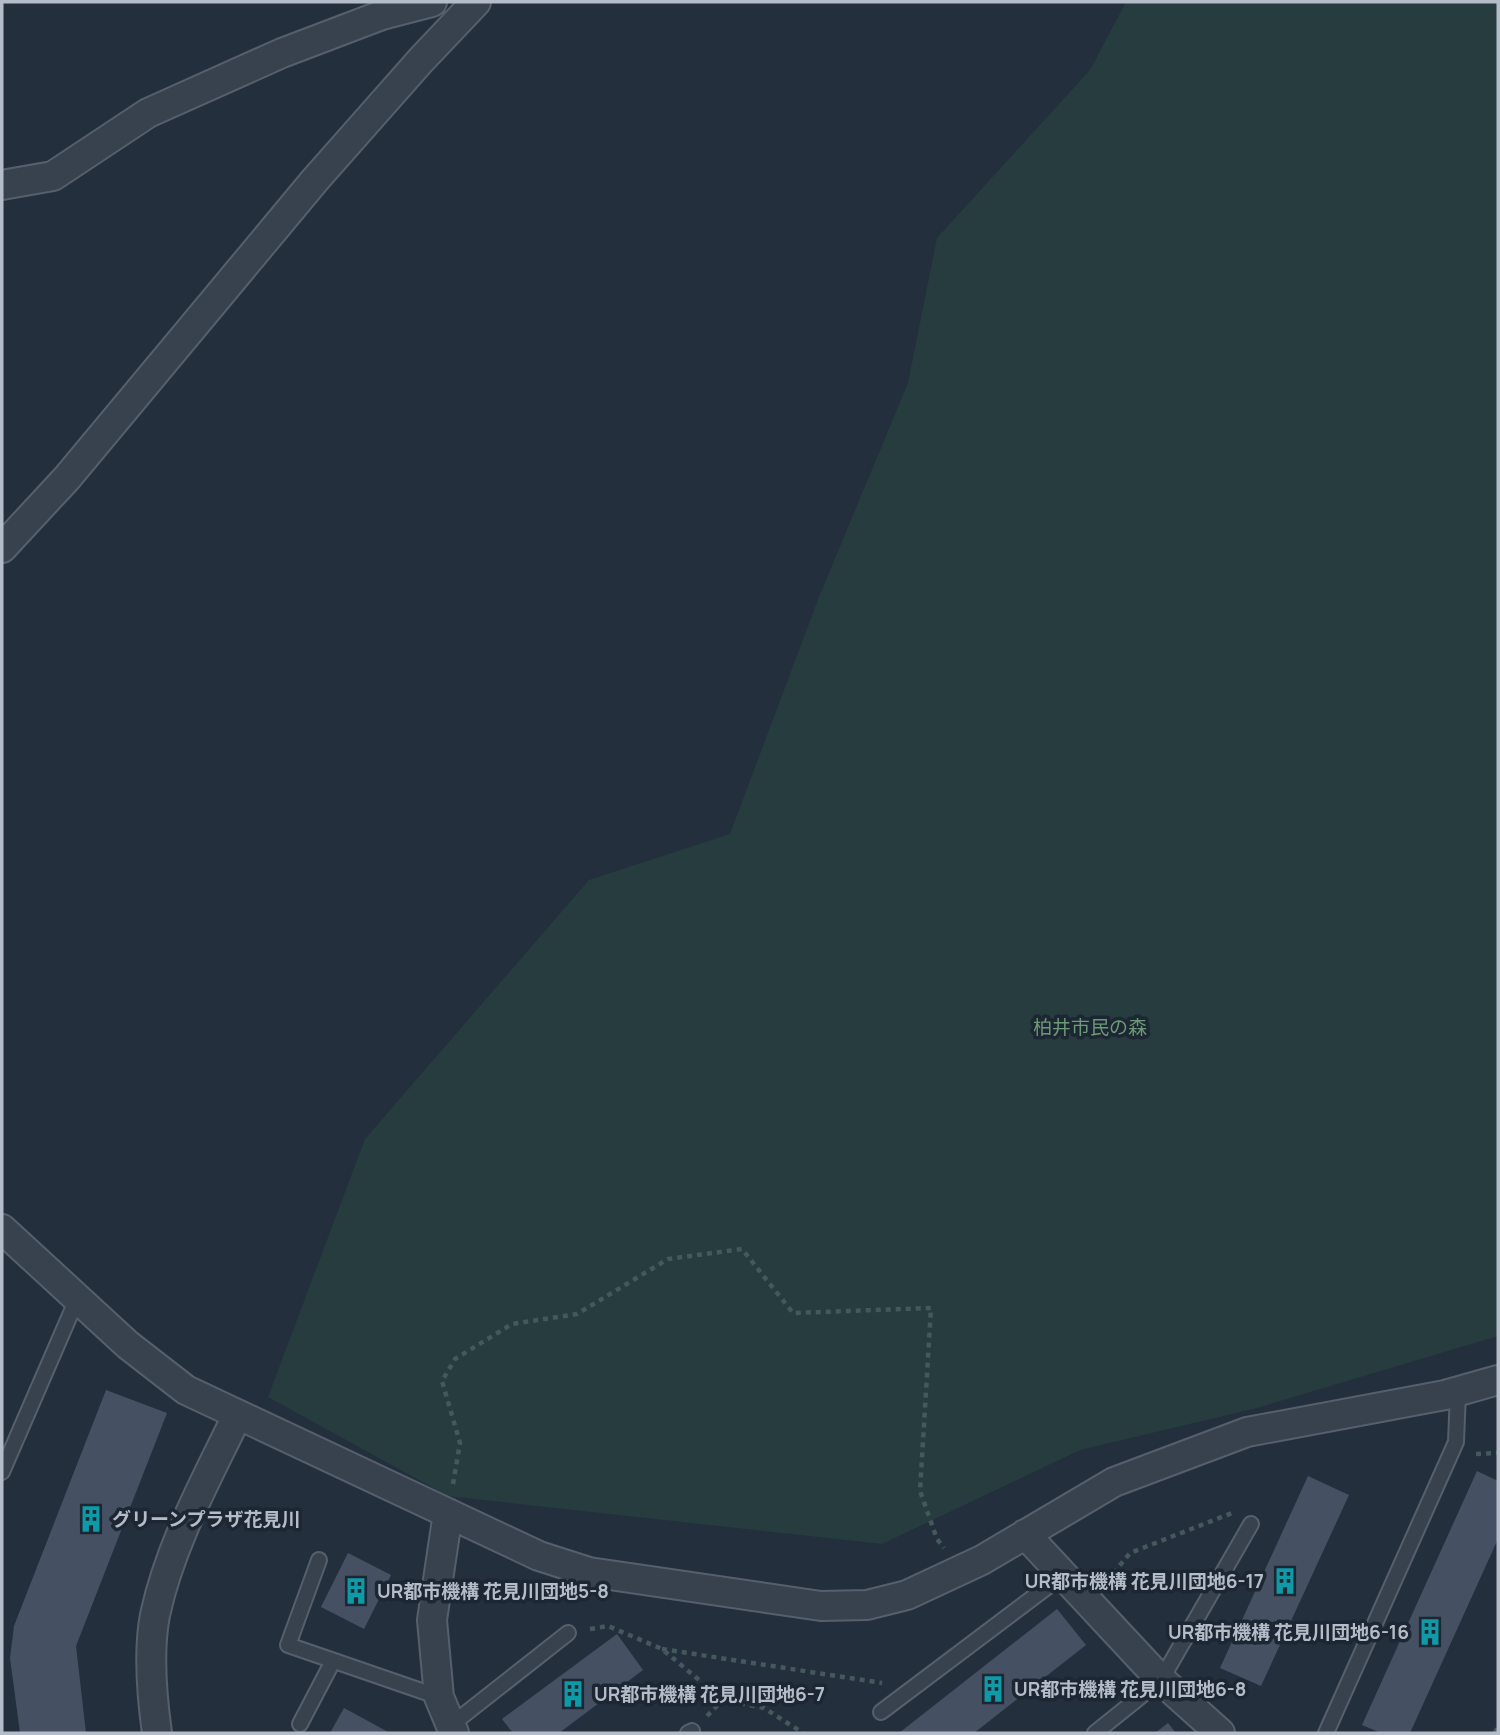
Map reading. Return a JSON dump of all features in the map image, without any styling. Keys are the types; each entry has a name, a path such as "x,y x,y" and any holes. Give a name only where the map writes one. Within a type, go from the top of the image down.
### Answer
{"street":[{"path":"2,185 53,176 148,113 282,53 382,15 432,2"},
{"path":"2,548 67,478 314,180 476,2"},
{"path":"2,1229 128,1345 186,1391 539,1556 589,1572 821,1606 867,1605 907,1595 982,1560 1114,1482 1247,1432 1458,1392 1498,1380"},
{"path":"157,1733 151,1690 155,1616 178,1538 237,1416"},
{"path":"448,1513 432,1620 439,1697 452,1729"},
{"path":"1025,1534 1161,1680 1220,1733"}],"lane":[{"path":"2,1472 78,1299"},
{"path":"1326,1733 1456,1442 1458,1392"},
{"path":"1095,1733 1161,1680 1251,1524"},
{"path":"318,1560 288,1645 439,1697"},
{"path":"881,1712 1063,1575"},
{"path":"452,1729 568,1633"},
{"path":"300,1724 333,1661"}],"path":[{"path":"448,1513 460,1443 442,1381 455,1360 512,1324 577,1314 668,1259 742,1249 793,1313 931,1308 920,1491 937,1539 961,1569"},
{"path":"1089,1603 1130,1553 1255,1504 1251,1524"},
{"path":"568,1633 608,1626 662,1649 885,1683 903,1695"},
{"path":"662,1649 723,1700 764,1708 803,1733"},
{"path":"690,1732 723,1700"},
{"path":"1495,1733 1498,1726"}],"green space":[{"name":"柏井市民の森","path":"1126,2 1498,2 1498,1336 1257,1408 1080,1450 882,1544 448,1496 268,1397 365,1139 589,880 730,834 819,597 908,383 937,238 1090,70"}],"building":[{"name":"グリーンプラザ花見川","path":"106,1390 167,1413 76,1646 86,1733 20,1733 10,1658 14,1626"},
{"name":"UR都市機構 花見川団地6-16","path":"1477,1471 1498,1481 1498,1539 1410,1733 1381,1733 1362,1725"},
{"name":"UR都市機構 花見川団地6-17","path":"1308,1476 1349,1495 1261,1686 1220,1668"},
{"name":"UR都市機構 花見川団地5-8","path":"348,1553 391,1575 364,1629 321,1607"},
{"name":"UR都市機構 花見川団地6-8","path":"1057,1609 1086,1645 974,1733 899,1733"},
{"name":"UR都市機構 花見川団地6-7","path":"617,1634 643,1670 559,1733 513,1733 502,1719"},
{"path":"344,1708 390,1733 330,1733"},
{"path":"1168,1723 1176,1733 1155,1733"}],"place":[{"name":"グリーンプラザ花見川","path":"91,1519"},
{"name":"UR都市機構 花見川団地6-17","path":"1285,1581"},
{"name":"UR都市機構 花見川団地5-8","path":"356,1591"},
{"name":"UR都市機構 花見川団地6-16","path":"1430,1632"},
{"name":"UR都市機構 花見川団地6-8","path":"993,1689"},
{"name":"UR都市機構 花見川団地6-7","path":"573,1694"}]}
